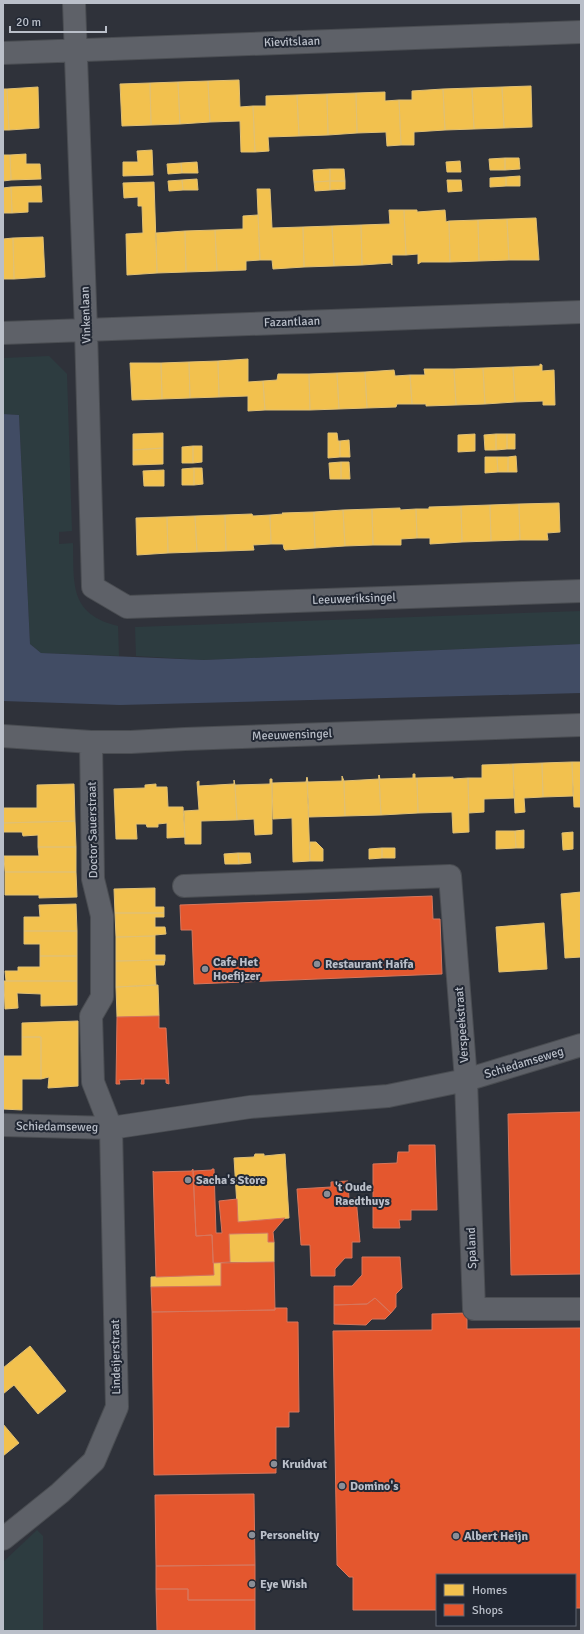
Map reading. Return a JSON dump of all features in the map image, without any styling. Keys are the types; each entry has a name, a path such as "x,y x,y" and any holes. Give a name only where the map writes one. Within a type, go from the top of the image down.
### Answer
{"street":[{"name":"Vinkenlaan","path":"74,3 86,330 93,587 127,607"},
{"name":"Kievitslaan","path":"3,53 581,32"},
{"name":"Fazantlaan","path":"3,333 581,312"},
{"name":"Leeuweriksingel","path":"127,607 581,591"},
{"name":"Meeuwensingel","path":"3,736 91,742 131,742 581,725"},
{"name":"Doctor Sauerstraat","path":"91,742 93,879 102,916 102,997 91,1016 93,1082 111,1128"},
{"name":"Verspeekstraat","path":"111,1128 250,1106 388,1096 466,1080 450,876 184,886"},
{"name":"Schiedamseweg","path":"466,1080 581,1045"},
{"name":"Spaland","path":"466,1080 474,1310 581,1309"},
{"name":"Schiedamseweg","path":"3,1125 111,1128"},
{"name":"Lindeijerstraat","path":"3,1539 60,1493 94,1461 117,1407 111,1128"}],"shaded area":[{"path":"49,356 67,374 72,531 59,532 59,544 73,543 75,584 82,605 90,614 102,621 118,626 119,656 41,653 30,644 19,415 3,414 3,358"},
{"path":"581,611 581,644 204,660 136,656 135,627"},
{"path":"37,1530 43,1536 43,1631 3,1631 3,1562"}],"water":[{"path":"3,414 19,415 30,644 41,653 204,660 581,644 581,693 120,705 3,701"}],"building: Homes":[{"path":"239,80 240,107 253,106 255,152 241,152 240,121 210,122 208,81"},
{"path":"208,81 210,122 180,124 178,82"},
{"path":"178,82 180,124 151,125 150,83"},
{"path":"150,83 151,125 122,126 120,84"},
{"path":"531,86 532,127 504,128 502,87"},
{"path":"38,87 39,128 9,130 7,89"},
{"path":"502,87 504,128 474,129 472,88"},
{"path":"472,88 474,129 445,130 443,89"},
{"path":"3,89 7,89 9,130 3,130"},
{"path":"443,89 445,130 414,132 414,145 401,145 399,100 412,100 412,91"},
{"path":"385,92 385,101 399,100 401,145 387,146 386,132 357,133 356,93"},
{"path":"356,93 357,133 328,135 327,94"},
{"path":"327,94 328,135 299,136 297,95"},
{"path":"297,95 299,136 268,137 269,151 255,152 253,106 266,106 266,96"},
{"path":"152,150 153,175 123,176 123,162 138,162 137,151"},
{"path":"26,154 26,164 40,164 41,179 11,180 10,155"},
{"path":"3,155 10,155 11,180 3,181"},
{"path":"505,158 505,170 490,170 489,159"},
{"path":"505,158 519,158 520,169 505,170"},
{"path":"460,161 461,172 447,172 446,162"},
{"path":"197,162 198,173 182,173 181,163"},
{"path":"181,163 182,173 168,174 167,164"},
{"path":"330,169 330,181 314,182 313,170"},
{"path":"330,169 344,169 345,181 330,181"},
{"path":"520,176 520,186 506,186 506,177"},
{"path":"506,177 506,186 490,187 490,178"},
{"path":"197,179 198,190 183,190 182,180"},
{"path":"182,180 183,190 169,191 168,181"},
{"path":"447,180 461,180 462,191 448,192"},
{"path":"330,181 345,181 345,189 330,190"},
{"path":"330,181 330,190 315,191 314,182"},
{"path":"154,182 157,273 127,275 126,234 143,233 142,206 138,206 138,197 124,198 123,183"},
{"path":"41,186 42,202 28,202 28,212 12,213 11,187"},
{"path":"11,187 12,213 4,213 3,188"},
{"path":"257,189 270,189 272,228 303,227 304,267 273,269 272,260 260,260"},
{"path":"389,210 404,210 406,255 392,255 392,265 391,263 362,265 361,225 390,224"},
{"path":"404,210 417,210 417,212 445,210 446,222 449,221 450,262 421,262 418,264 418,254 406,255"},
{"path":"258,215 260,260 246,261 246,270 217,271 215,230 243,229 243,216"},
{"path":"536,218 539,260 509,260 507,219"},
{"path":"507,219 509,260 479,261 478,220"},
{"path":"478,220 479,261 450,262 449,221"},
{"path":"361,225 362,265 334,266 332,226"},
{"path":"332,226 334,266 304,267 303,227"},
{"path":"215,230 217,271 186,272 185,231"},
{"path":"185,231 186,272 157,273 156,233"},
{"path":"43,237 45,277 14,279 13,238"},
{"path":"13,238 14,279 3,279 3,239"},
{"path":"248,359 248,382 263,381 265,410 248,411 248,396 219,397 218,361"},
{"path":"218,361 219,397 190,398 189,362"},
{"path":"189,362 190,398 162,399 161,363"},
{"path":"130,363 161,363 162,399 132,400"},
{"path":"540,364 542,365 542,371 554,370 555,405 543,405 543,401 515,402 513,367 540,366"},
{"path":"513,367 515,402 485,404 483,368"},
{"path":"483,368 485,404 456,405 454,369"},
{"path":"424,369 454,369 456,405 426,406 426,404 412,404 410,375 425,375"},
{"path":"394,370 395,376 410,375 412,404 397,404 396,407 367,408 365,372"},
{"path":"365,372 367,408 339,409 337,373"},
{"path":"337,373 339,409 310,410 309,374"},
{"path":"278,374 309,374 310,410 265,410 263,381 277,380"},
{"path":"163,433 163,448 133,450 133,434"},
{"path":"328,433 337,433 338,441 340,441 340,457 328,458"},
{"path":"475,434 475,451 458,452 458,435"},
{"path":"496,434 496,450 485,450 484,435"},
{"path":"496,434 507,434 507,449 496,450"},
{"path":"507,434 515,434 515,449 507,449"},
{"path":"349,440 350,457 340,457 340,441"},
{"path":"193,446 202,446 202,462 193,463"},
{"path":"193,446 193,463 182,463 182,447"},
{"path":"163,448 163,464 133,465 133,450"},
{"path":"516,456 517,472 508,472 508,457"},
{"path":"485,457 497,457 498,472 485,473"},
{"path":"497,457 508,457 508,472 498,472"},
{"path":"341,462 349,462 350,479 341,479"},
{"path":"341,462 341,479 330,479 329,463"},
{"path":"194,468 202,468 203,484 194,485"},
{"path":"194,468 194,485 182,485 182,469"},
{"path":"164,470 164,486 144,486 143,471"},
{"path":"559,503 560,532 547,533 548,540 520,540 519,504"},
{"path":"519,504 520,540 491,541 490,505"},
{"path":"490,505 491,541 462,542 461,506"},
{"path":"461,506 462,542 430,544 430,538 417,538 416,509"},
{"path":"400,508 400,510 416,509 417,538 401,539 401,545 373,545 372,509"},
{"path":"372,509 373,545 345,546 343,510"},
{"path":"343,510 345,546 315,548 314,512"},
{"path":"314,512 315,548 285,550 283,544 271,544 270,515"},
{"path":"252,514 253,516 270,515 271,544 253,545 254,550 226,551 225,515"},
{"path":"225,515 226,551 197,552 195,516"},
{"path":"195,516 197,552 168,553 167,517"},
{"path":"167,517 168,553 137,555 136,518"},
{"path":"572,762 581,762 581,807 574,807"},
{"path":"572,762 573,796 543,797 542,763"},
{"path":"542,763 543,797 524,798 525,812 515,813 513,764"},
{"path":"513,764 514,798 484,799 484,812 469,813 468,778 482,778 482,765"},
{"path":"413,774 415,774 415,778 417,778 418,813 381,815 379,775 380,779 413,778"},
{"path":"379,775 381,815 345,816 344,781 379,779"},
{"path":"342,776 344,781 345,816 309,817 307,778 308,782 342,781"},
{"path":"307,777 310,861 293,862 292,818 273,819 272,783 306,782"},
{"path":"453,777 453,779 468,778 469,832 453,833 452,812 418,813 417,778"},
{"path":"270,779 272,779 272,834 255,835 254,819 237,820 235,785 270,784"},
{"path":"234,780 237,820 201,821 201,844 185,844 184,811 199,810 197,782 199,781 199,786 234,784"},
{"path":"74,784 75,821 3,823 3,808 37,808 37,785"},
{"path":"156,784 156,787 167,787 168,807 183,807 185,837 167,838 167,823 158,824 158,827 147,827 146,824 136,824 137,839 116,839 114,789 145,788 145,785"},
{"path":"75,821 76,847 38,847 38,835 23,836 22,832 3,832 3,823"},
{"path":"524,830 524,848 516,848 515,831"},
{"path":"496,831 515,831 516,848 496,849"},
{"path":"573,832 573,849 563,850 562,833"},
{"path":"310,842 316,842 323,849 323,861 310,861"},
{"path":"38,847 76,847 76,872 5,872 4,856 39,856"},
{"path":"382,848 395,848 395,858 382,858"},
{"path":"382,848 382,858 369,859 369,849"},
{"path":"238,853 250,853 251,863 239,864"},
{"path":"238,853 239,864 225,864 224,854"},
{"path":"5,872 76,872 77,897 39,898 39,895 5,895"},
{"path":"155,888 155,907 164,907 164,913 115,913 114,889"},
{"path":"581,892 581,957 565,958 561,894"},
{"path":"76,904 77,931 24,931 24,917 40,917 39,905"},
{"path":"115,913 164,913 164,917 155,917 155,927 165,927 166,934 155,936 116,937"},
{"path":"544,923 547,969 499,972 496,927"},
{"path":"24,931 77,931 77,956 40,956 40,944 24,944"},
{"path":"155,936 155,955 165,955 165,960 116,961 116,937"},
{"path":"40,956 77,956 77,981 6,981 5,971 18,971 18,967 40,967"},
{"path":"165,960 164,965 155,965 156,985 116,987 116,961"},
{"path":"4,981 77,981 77,1005 41,1006 41,994 17,993 18,1008 5,1009"},
{"path":"158,985 159,1016 117,1017 116,987"},
{"path":"78,1021 78,1086 48,1088 49,1077 41,1079 41,1037 22,1037 22,1023"},
{"path":"22,1037 41,1037 41,1079 22,1079 22,1110 3,1109 3,1056 22,1056"},
{"path":"255,1154 264,1154 264,1156 285,1154 289,1218 238,1222 234,1158 254,1157"},
{"path":"268,1233 268,1242 274,1242 274,1262 230,1262 229,1234"},
{"path":"213,1263 221,1263 221,1286 151,1287 151,1277 214,1275"},
{"path":"30,1346 66,1391 38,1414 14,1385 3,1394 3,1368"},
{"path":"3,1424 19,1443 3,1456"}],"building: Shops":[{"path":"432,896 433,919 440,919 442,974 194,984 192,930 181,930 180,905"},
{"path":"159,1016 159,1028 166,1028 169,1084 166,1083 166,1079 144,1079 144,1084 141,1084 142,1079 119,1080 120,1084 116,1084 117,1017"},
{"path":"581,1112 581,1274 511,1275 508,1114"},
{"path":"409,1145 435,1145 437,1210 411,1210 411,1220 399,1220 400,1228 373,1228 373,1164 397,1163 398,1152 409,1152"},
{"path":"193,1169 196,1236 212,1235 214,1275 156,1277 153,1171 192,1171"},
{"path":"214,1169 216,1233 222,1233 219,1201 237,1199 238,1222 285,1218 273,1232 274,1242 268,1242 268,1233 229,1234 230,1262 213,1263 212,1235 196,1236 193,1171"},
{"path":"348,1181 349,1199 356,1198 360,1242 352,1242 352,1258 345,1258 335,1269 335,1276 311,1276 310,1245 301,1245 297,1189 331,1187 331,1182"},
{"path":"362,1257 400,1257 402,1288 396,1294 396,1307 391,1313 375,1298 367,1304 334,1305 334,1286 352,1286 362,1275"},
{"path":"274,1262 275,1310 152,1312 151,1287 221,1286 221,1263"},
{"path":"375,1298 391,1313 385,1319 372,1319 366,1325 334,1324 334,1305 367,1304"},
{"path":"275,1308 287,1308 287,1322 298,1322 299,1412 289,1412 289,1427 276,1427 276,1473 154,1475 152,1312 275,1310"},
{"path":"467,1313 467,1329 581,1328 581,1608 576,1608 576,1574 436,1574 436,1610 353,1610 353,1577 349,1577 337,1565 333,1331 432,1330 432,1314"},
{"path":"254,1494 255,1565 156,1566 155,1495"},
{"path":"255,1565 255,1600 188,1600 188,1589 156,1589 156,1566"},
{"path":"156,1589 188,1589 188,1600 255,1600 255,1631 157,1631"}],"place":[{"name":"Restaurant Haifa","path":"317,964"},
{"name":"Cafe Het Hoefijzer","path":"205,969"},
{"name":"Sacha's Store","path":"188,1180"},
{"name":"'t Oude Raedthuys","path":"327,1194"},
{"name":"Kruidvat","path":"274,1464"},
{"name":"Domino's","path":"342,1486"},
{"name":"Personelity","path":"252,1535"},
{"name":"Albert Heijn","path":"456,1536"},
{"name":"Eye Wish","path":"252,1584"}]}
